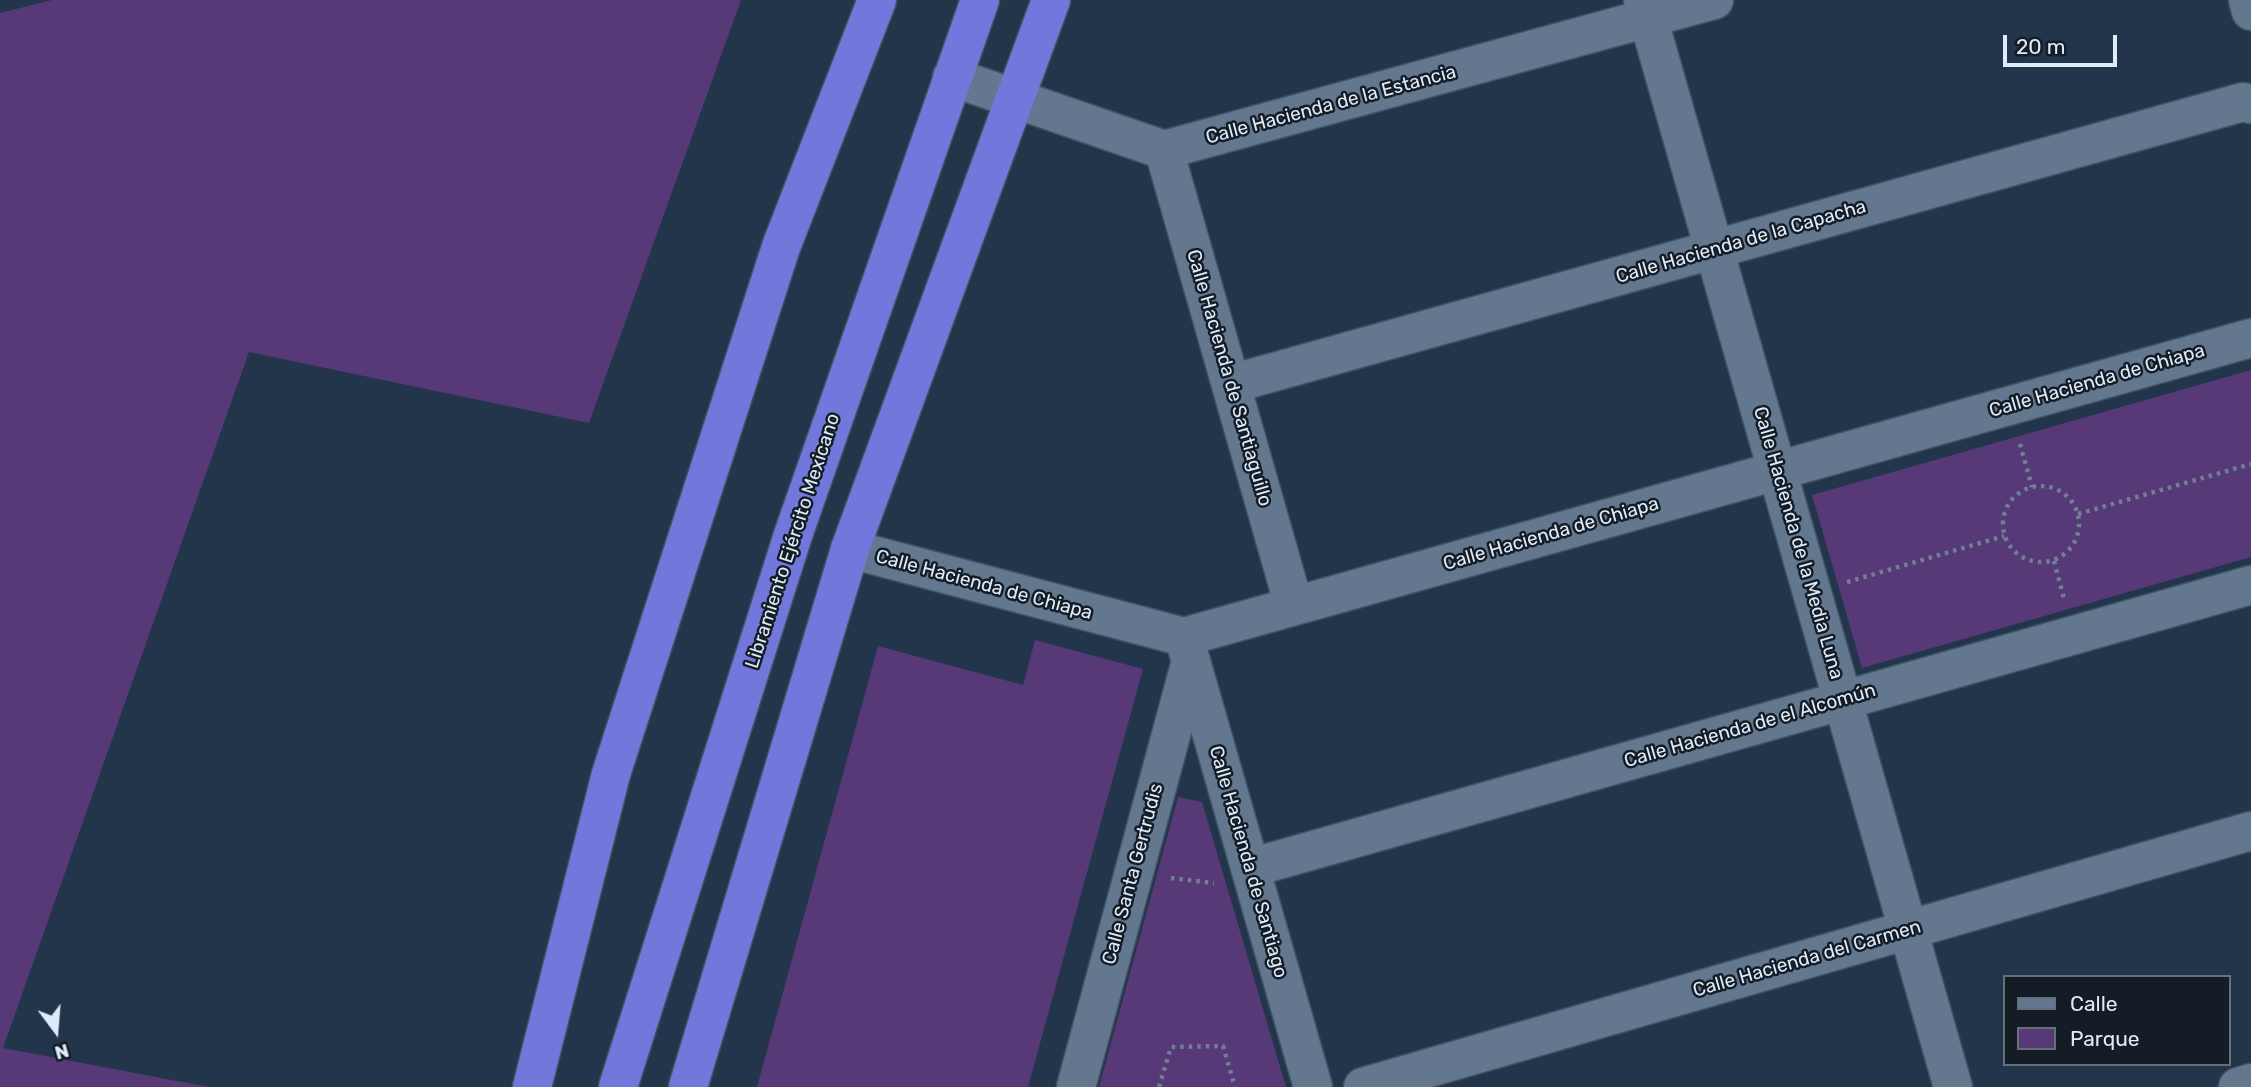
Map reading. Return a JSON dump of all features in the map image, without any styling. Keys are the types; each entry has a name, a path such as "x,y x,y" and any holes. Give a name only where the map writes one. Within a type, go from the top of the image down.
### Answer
{"highway":[{"path":"532,1087 611,774 781,247 877,0"},
{"name":"Libramiento Ejército Mexicano","path":"618,1087 793,535 980,0"},
{"path":"688,1087 850,549 1051,0"}],"street":[{"name":"Calle Hacienda de la Estancia","path":"1164,150 1646,9 1714,0"},
{"path":"2248,0 2251,11"},
{"name":"Calle Hacienda de la Media Luna","path":"1646,9 1953,1087"},
{"path":"952,77 1164,150"},
{"name":"Calle Hacienda de la Capacha","path":"1231,384 2243,102 2251,104"},
{"name":"Calle Hacienda de Santiaguillo","path":"1164,150 1294,606"},
{"name":"Calle Hacienda de Chiapa","path":"850,549 1188,649 1294,606 2251,338"},
{"name":"Calle Hacienda de el Alcomún","path":"1236,876 2251,585"},
{"name":"Calle Hacienda de Santiago","path":"1188,649 1236,876 1313,1087"},
{"name":"Calle Santa Gertrudis","path":"1076,1087 1188,649"},
{"name":"Calle Hacienda del Carmen","path":"1363,1087 2251,831"},
{"path":"2238,1087 2251,1083"}],"path":[{"path":"2020,444 2032,487"},
{"path":"2078,514 2251,464"},
{"path":"2032,487 2055,488 2073,503 2078,514 2080,526 2071,548 2054,561 2028,561 2018,555 2004,536 2002,523 2011,500 2032,487"},
{"path":"1847,582 2004,536"},
{"path":"2054,561 2066,603"},
{"path":"1163,877 1236,876"},
{"path":"1159,1087 1171,1046 1223,1046 1235,1087"}],"green space":[{"path":"52,0 741,0 589,423 249,352 3,1048 209,1087 0,1087 0,13"},
{"path":"2251,370 2251,557 1862,668 1812,495"},
{"path":"1035,640 1143,669 1028,1087 757,1087 878,646 1023,685"},
{"path":"1178,797 1202,802 1286,1087 1099,1087"}]}
